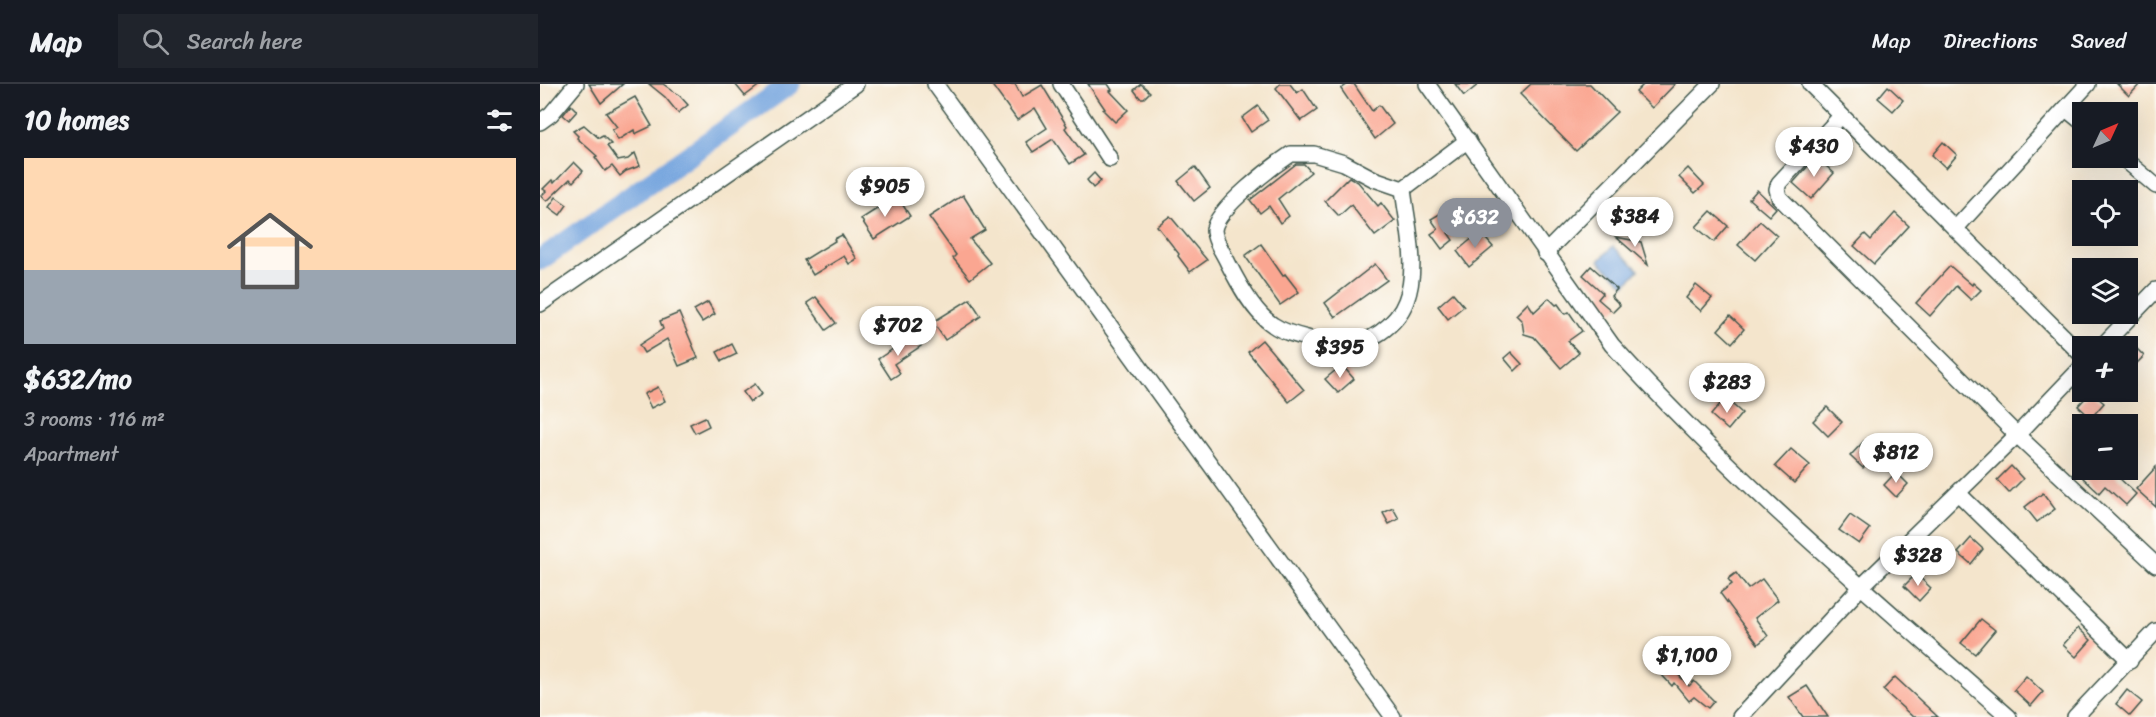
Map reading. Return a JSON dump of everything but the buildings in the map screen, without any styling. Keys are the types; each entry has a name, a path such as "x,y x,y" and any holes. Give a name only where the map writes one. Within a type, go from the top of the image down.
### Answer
{"street":[{"path":"540,122 551,114 576,84"},
{"path":"540,304 856,84"},
{"path":"934,84 1393,717"},
{"path":"1062,84 1110,159"},
{"path":"1427,84 1612,345 1647,385 1721,460 2009,717"},
{"path":"1545,253 1712,84"},
{"path":"1810,84 2072,345"},
{"path":"1956,228 2088,84"},
{"path":"2067,109 2072,113"},
{"path":"1841,116 1779,183 1777,189 1779,197 2017,435 2156,565"},
{"path":"1404,189 1468,140"},
{"path":"1291,154 1314,154 1404,189 1408,214 1411,284 1406,302 1398,317 1384,331 1366,340 1344,345 1293,334 1272,325 1251,302 1236,278 1215,234 1216,224 1231,203 1269,168 1291,154"},
{"path":"2135,168 2156,186"},
{"path":"2112,336 2156,290"},
{"path":"1740,717 1861,587 2017,435 2072,377"},
{"path":"1958,493 2130,661"},
{"path":"2075,717 2156,631"}],"water":[{"path":"1613,246 1639,270 1625,285 1599,261"}],"waterway":[{"path":"540,260 790,84"}]}
